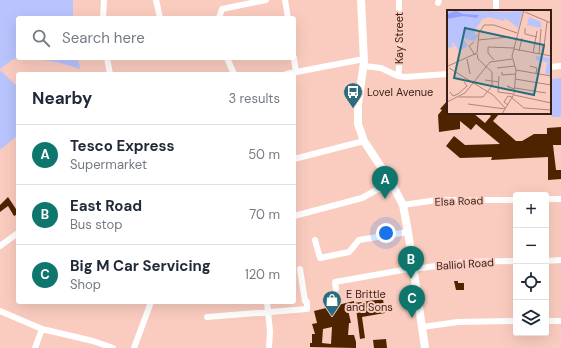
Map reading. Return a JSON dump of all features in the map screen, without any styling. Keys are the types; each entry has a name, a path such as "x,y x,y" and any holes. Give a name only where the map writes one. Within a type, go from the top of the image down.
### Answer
{"main road":[{"path":"361,0 364,62 357,116 360,132 364,141 391,182 402,206 414,269 425,348"}],"street":[{"path":"103,16 104,0"},
{"path":"156,0 160,16"},
{"path":"220,16 222,9 266,0"},
{"path":"285,0 288,16"},
{"name":"Kay Street","path":"398,76 400,68 399,0"},
{"path":"107,60 110,72"},
{"path":"228,60 233,72"},
{"path":"294,60 296,72 364,62 398,76 407,77 447,74"},
{"path":"551,67 561,66"},
{"path":"296,158 364,141"},
{"path":"296,215 362,198 391,182"},
{"path":"549,199 561,199"},
{"name":"Elsa Road","path":"402,206 437,200 513,200"},
{"path":"315,240 320,258 349,252 359,240 408,232"},
{"path":"0,246 16,234"},
{"path":"549,261 561,260"},
{"name":"Balliol Road","path":"336,289 335,282 414,269 465,262 513,261"},
{"path":"206,317 307,309 307,302 305,301 300,269"},
{"path":"134,348 150,304"},
{"path":"267,304 270,331 269,348"},
{"path":"0,311 42,329 93,341 113,348"},
{"path":"422,327 458,322 513,321"},
{"path":"549,321 561,321"},
{"path":"35,348 42,329"}],"shaded area":[{"path":"0,0 73,0 73,16 16,16 16,59 0,69"},
{"path":"42,60 78,60 80,69 57,62"},
{"path":"0,70 16,85 16,137 0,150"},
{"path":"561,78 561,117 552,117 551,79"}],"building":[{"path":"447,101 447,114 474,114 485,123 491,116 489,114 499,114 493,121 516,141 522,141 534,134 547,134 547,128 561,127 561,145 553,145 556,170 561,170 561,179 548,180 548,157 491,160 492,157 460,158 446,146 454,136 465,145 500,144 476,124 471,130 460,121 460,129 439,132 438,115 442,110 440,109"},
{"path":"8,197 16,209 16,215 14,216 8,206 0,212 0,205"},
{"path":"454,281 464,283 464,290 456,290"},
{"path":"383,299 385,313 362,317 365,338 360,339 356,308 348,310 351,323 349,323 348,335 354,335 356,348 310,347 310,343 312,343 312,334 315,334 312,324 317,323 314,311 354,301 354,303","holes":["332,327 331,344 322,343 323,329"]},
{"path":"386,339 387,348 374,348 373,340"}],"place":[{"name":"Lovel Avenue","path":"353,109"},
{"name":"Tesco Express","path":"385,199"},
{"name":"East Road","path":"411,279"},
{"name":"E Brittle and Sons","path":"332,317"},
{"name":"Big M Car Servicing","path":"412,318"}]}
